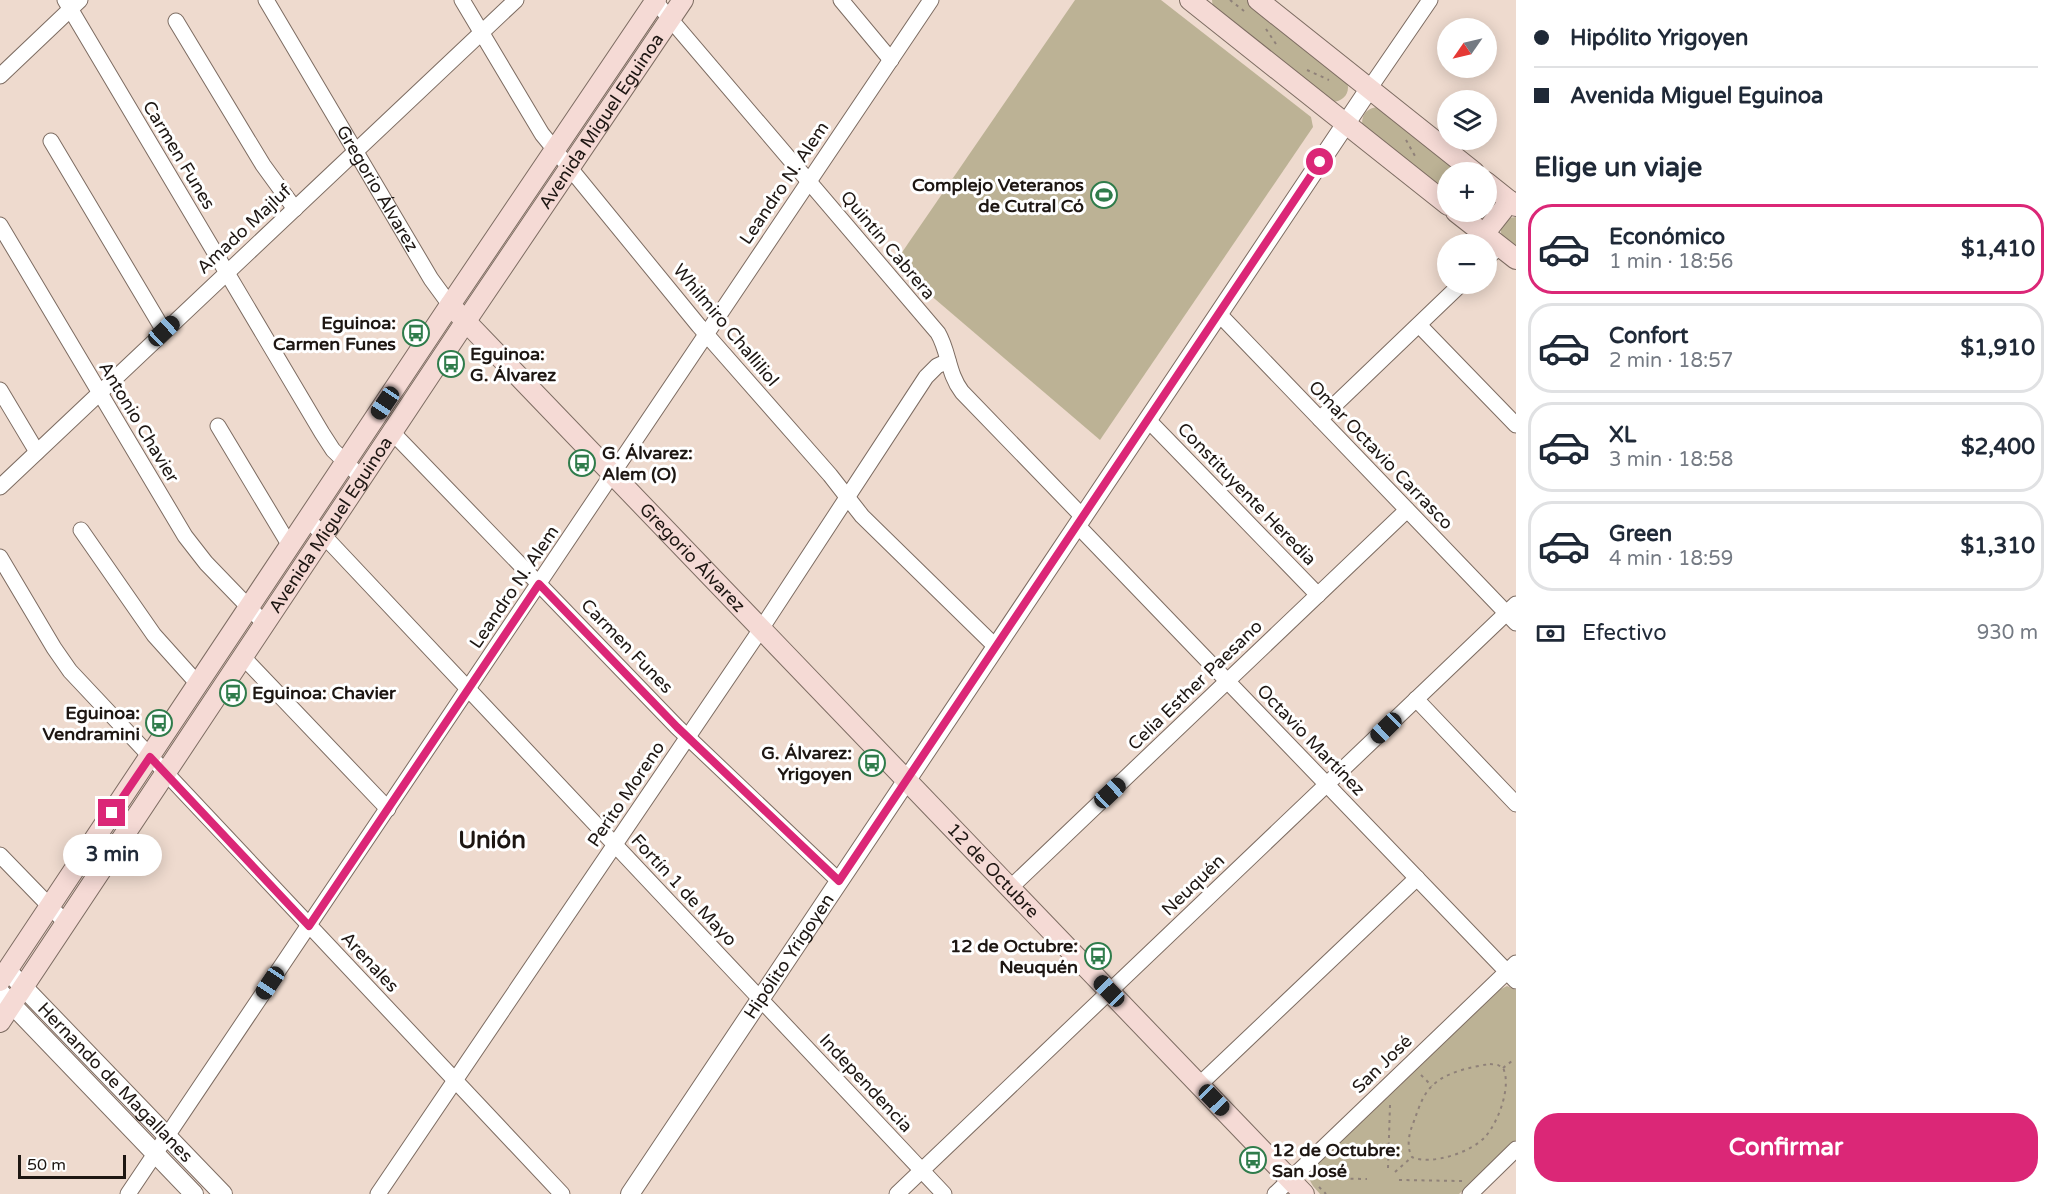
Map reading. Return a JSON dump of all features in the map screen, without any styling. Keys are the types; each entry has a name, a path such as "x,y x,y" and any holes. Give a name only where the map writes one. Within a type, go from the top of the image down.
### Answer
{"main road":[{"name":"Avenida Miguel Eguinoa","path":"0,1022 6,998 24,986 682,0"},
{"path":"1190,0 1437,196"},
{"path":"1257,0 1461,162"},
{"name":"Avenida Miguel Eguinoa","path":"4,976 655,1"},
{"path":"1469,222 1484,234 1513,203 1497,191"},
{"path":"1497,254 1516,259"},
{"name":"Gregorio Álvarez","path":"450,305 906,781"},
{"name":"12 de Octubre","path":"906,781 1290,1179 1309,1186"}],"street":[{"name":"Gregorio Álvarez","path":"266,0 431,279 450,305"},
{"name":"Whilmiro Challiliol","path":"462,0 531,117 555,150 706,334 830,475 862,516 996,647"},
{"name":"Amado Majluf","path":"0,487 516,0"},
{"path":"841,0 891,60"},
{"name":"Leandro N. Alem","path":"128,1194 930,0"},
{"name":"Hipólito Yrigoyen","path":"630,1194 1430,0"},
{"name":"Quintín Cabrera","path":"655,1 938,333 942,339 955,383 962,392 1080,521"},
{"path":"0,76 72,3"},
{"name":"Carmen Funes","path":"72,3 226,273 325,439 362,478"},
{"path":"176,21 262,165 294,208"},
{"path":"51,141 164,331"},
{"name":"Antonio Chavier","path":"0,225 185,537 199,555 265,624"},
{"path":"1320,419 1450,294"},
{"name":"Omar Octavio Carrasco","path":"1219,314 1407,510 1513,613"},
{"path":"1419,324 1516,426"},
{"name":"Perito Moreno","path":"378,1194 761,629 926,377 937,366 948,360"},
{"path":"0,390 37,452"},
{"name":"Constituyente Heredia","path":"1148,420 1318,595"},
{"path":"218,426 290,546"},
{"name":"Carmen Funes","path":"392,432 688,737 839,881"},
{"name":"Celia Esther Paesano","path":"1010,888 1407,510"},
{"name":"Fortín 1 de Mayo","path":"308,519 760,999"},
{"name":"Octavio Martínez","path":"1080,521 1227,681 1417,878 1513,972"},
{"path":"81,530 154,635 198,684"},
{"name":"Arenales","path":"0,557 64,663 165,774 562,1194"},
{"name":"Neuquén","path":"897,1194 1416,699 1513,613"},
{"path":"243,657 388,809"},
{"path":"1416,699 1516,804"},
{"path":"0,855 66,923"},
{"path":"1199,1085 1417,878"},
{"name":"San José","path":"1275,1194 1513,972"},
{"name":"Hernando de Magallanes","path":"4,976 24,986 223,1194"},
{"name":"Hernando de Magallanes","path":"6,998 194,1194"},
{"name":"Independencia","path":"760,999 944,1194"},
{"path":"1467,1188 1516,1149"}],"path":[{"path":"1263,26 1283,53"},
{"path":"1299,67 1337,84"},
{"path":"1503,1068 1512,1061"},
{"path":"1494,1064 1503,1068 1506,1078 1505,1095 1497,1118 1484,1138 1472,1147 1450,1156 1422,1160 1412,1157 1408,1143 1411,1130 1425,1095 1432,1086 1457,1072 1470,1068 1494,1064"},
{"path":"1420,1073 1432,1086"},
{"path":"1388,1168 1390,1102"},
{"path":"1395,1172 1412,1157"},
{"path":"1309,1186 1367,1179"},
{"path":"1399,1180 1467,1188"}],"shaded area":[{"name":"Complejo Veteranos de Cutral Có","path":"1075,0 1161,0 1311,117 1313,127 1100,440 894,264"},
{"path":"1212,0 1247,0 1344,76 1348,90 1344,97 1331,102 1213,9"},
{"path":"1378,107 1452,162 1437,162 1437,189 1363,128 1362,120 1370,109"},
{"path":"1516,217 1516,250 1502,237 1500,228 1508,218"},
{"path":"1507,986 1516,990 1516,1140 1459,1194 1320,1194 1308,1177 1312,1168 1499,990"}],"place":[{"name":"Complejo Veteranos de Cutral Có","path":"1104,195"},
{"name":"Eguinoa: Carmen Funes","path":"416,333"},
{"name":"Eguinoa: G. Álvarez","path":"451,364"},
{"name":"G. Álvarez: Alem (O)","path":"582,463"},
{"name":"Eguinoa: Chavier","path":"233,693"},
{"name":"Eguinoa: Vendramini","path":"159,723"},
{"name":"G. Álvarez: Yrigoyen","path":"872,763"},
{"name":"12 de Octubre: Neuquén","path":"1098,956"},
{"name":"12 de Octubre: San José","path":"1253,1160"}],"district":[{"name":"Unión","path":"492,840"}],"route":[{"path":"112,813 150,757 309,926 539,584 677,727 839,881 1320,162"}]}
